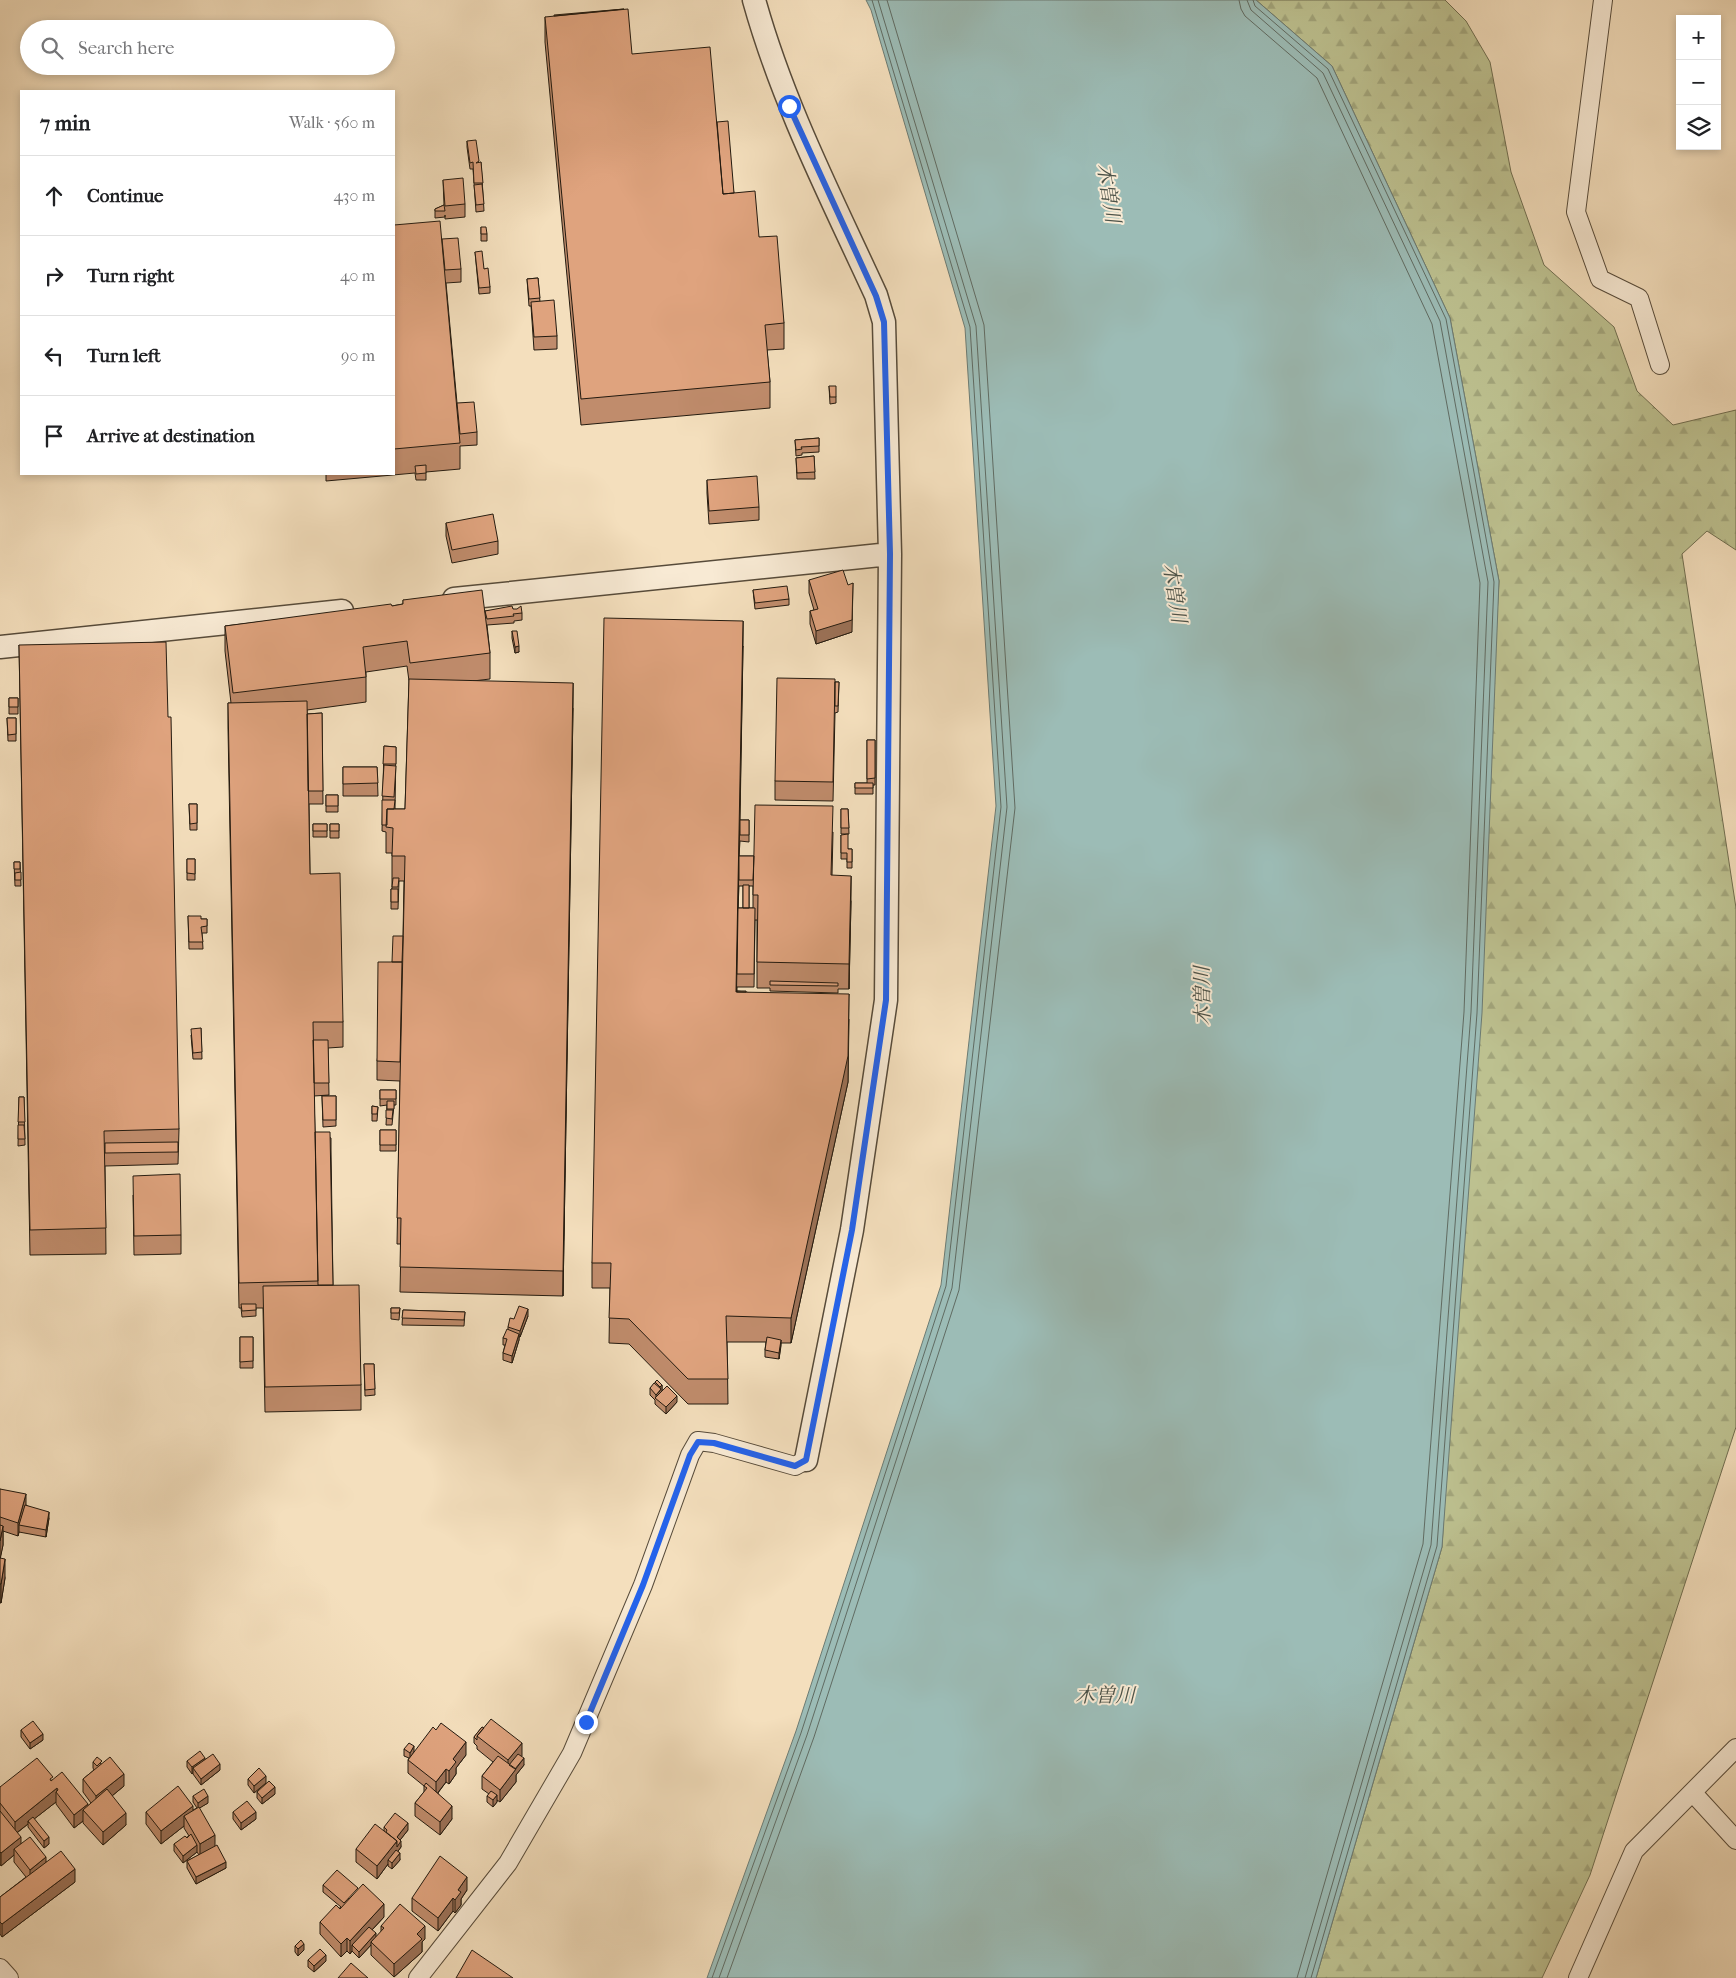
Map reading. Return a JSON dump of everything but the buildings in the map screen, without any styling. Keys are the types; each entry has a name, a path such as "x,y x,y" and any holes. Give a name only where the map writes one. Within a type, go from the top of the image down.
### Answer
{"street":[{"path":"418,1978 508,1863 572,1753 643,1585 690,1455 698,1442 714,1443 795,1466 806,1460 852,1230 886,1000 890,554 884,322 876,296 789,106 769,54 754,0"},
{"path":"1603,0 1576,212 1600,279 1639,298 1660,365"},
{"path":"435,601 890,554"},
{"path":"0,647 366,609"},
{"path":"1578,1978 1634,1850 1736,1748"},
{"path":"1693,1792 1736,1840"},
{"path":"0,1968 9,1978"}],"green space":[{"path":"1256,0 1445,0 1466,21 1490,62 1511,172 1544,265 1614,327 1637,391 1673,425 1736,410 1736,550 1707,531 1682,554 1736,908 1736,1427 1590,1875 1542,1978 1316,1978 1442,1547 1499,581 1450,318 1332,66"}],"water":[{"name":"木曽川","path":"866,0 1256,0 1332,66 1450,318 1499,581 1482,1013 1442,1547 1316,1978 707,1978 796,1731 941,1285 996,806 965,328 871,10"}],"route":[{"path":"586,1722 643,1585 690,1455 698,1442 714,1443 795,1466 806,1460 852,1230 886,1000 890,554 884,322 876,296 789,106"}]}
